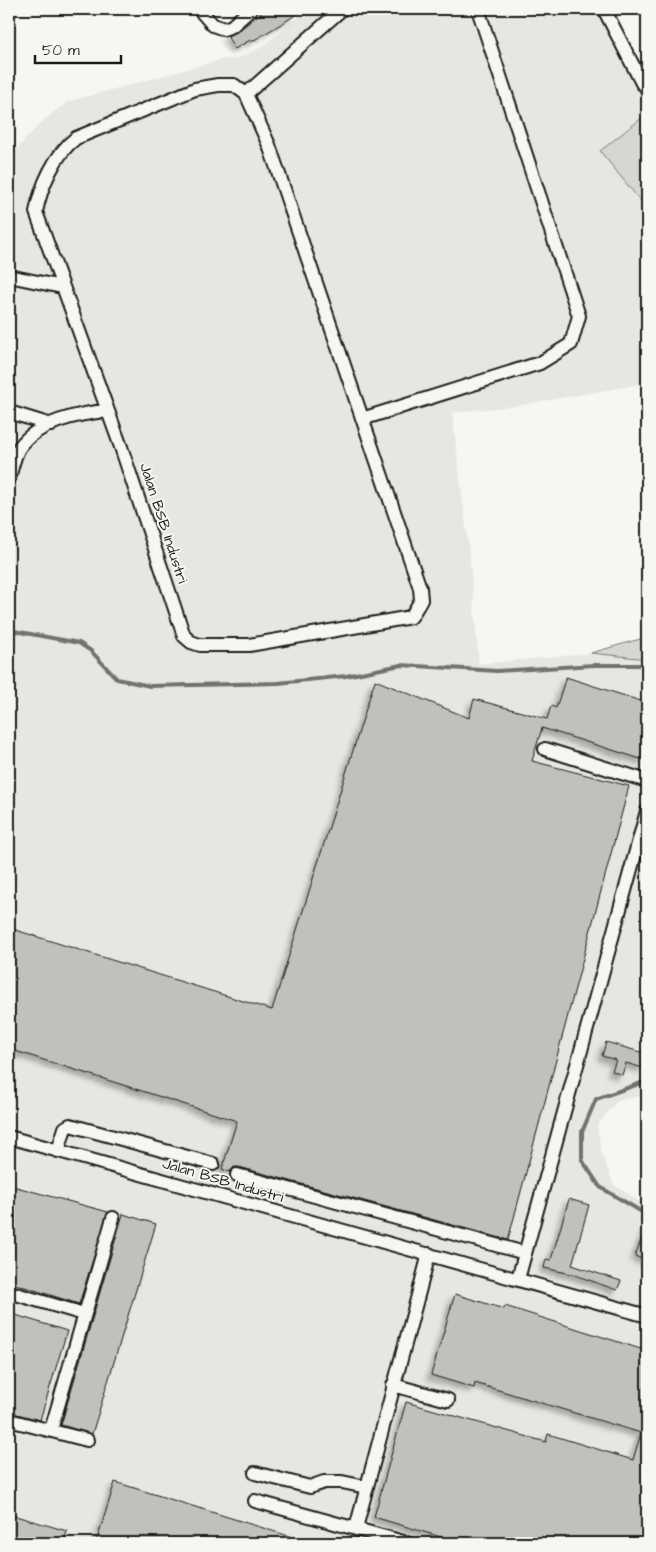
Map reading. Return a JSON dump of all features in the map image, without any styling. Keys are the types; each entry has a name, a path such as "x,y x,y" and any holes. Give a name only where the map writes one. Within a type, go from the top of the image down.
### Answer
{"street":[{"path":"199,9 213,25 224,29 232,26 251,9"},
{"path":"342,9 246,94 269,145 362,419 540,363 571,344 579,316 478,9"},
{"path":"604,9 645,85"},
{"name":"Jalan BSB Industri","path":"246,94 234,85 218,84 195,89 95,129 64,147 45,184 36,212 110,416 184,636 200,645 249,645 411,617 421,600 420,588 362,419"},
{"path":"9,276 62,287"},
{"path":"9,412 51,425"},
{"path":"9,478 19,448 27,440 51,425 87,412 110,416"},
{"path":"545,749 647,781"},
{"path":"518,1279 642,851 647,811"},
{"path":"58,1151 65,1128 76,1126 213,1164"},
{"name":"Jalan BSB Industri","path":"9,1137 647,1316"},
{"path":"237,1175 525,1253"},
{"path":"51,1430 112,1218"},
{"path":"356,1528 429,1254"},
{"path":"9,1292 84,1314"},
{"path":"393,1385 448,1400"},
{"path":"9,1420 86,1440"},
{"path":"255,1473 310,1487 324,1482 342,1482 366,1487"},
{"path":"256,1501 407,1543"}],"shaded area":[{"path":"308,9 595,9 647,107 647,114 600,151 647,209 647,383 521,405 452,413 470,560 479,664 591,653 647,659 647,1095 618,1100 597,1125 602,1155 614,1185 647,1206 647,1543 9,1543 9,157 44,120 67,102 224,59 236,59 262,47"},
{"path":"647,114 647,209 600,151"},
{"path":"647,637 647,659 591,653"}],"building":[{"path":"266,9 291,9 296,15 251,42 250,40 235,49 227,36 237,32"},
{"path":"566,677 647,703 647,748 644,760 542,728 532,761 629,786 508,1240 239,1167 234,1167 230,1172 222,1169 237,1121 9,1049 9,928 272,1010 375,680 469,718 474,699 547,719 551,706 556,708"},
{"path":"606,1042 647,1054 643,1068 626,1063 622,1075 612,1071 616,1060 602,1056"},
{"path":"9,1185 108,1212 79,1304 9,1282"},
{"path":"569,1199 589,1205 572,1265 621,1281 617,1290 572,1274 544,1268 546,1259 551,1260"},
{"path":"123,1214 156,1224 92,1434 61,1425"},
{"path":"647,1227 647,1261 635,1256"},
{"path":"455,1294 504,1309 505,1306 647,1351 647,1543 532,1543 510,1537 508,1543 461,1543 374,1517 406,1402 546,1442 548,1434 633,1460 641,1433 475,1383 474,1388 431,1375"},
{"path":"9,1313 67,1331 40,1420 9,1412"},
{"path":"115,1482 305,1541 304,1543 96,1543"},
{"path":"9,1514 67,1531 64,1543 9,1543"}],"waterway":[{"path":"9,630 79,643 91,651 117,679 150,686 278,683 346,676 401,665 497,671 594,665 647,665"},
{"path":"647,1081 596,1099 582,1132 582,1160 600,1187 647,1215"}]}
